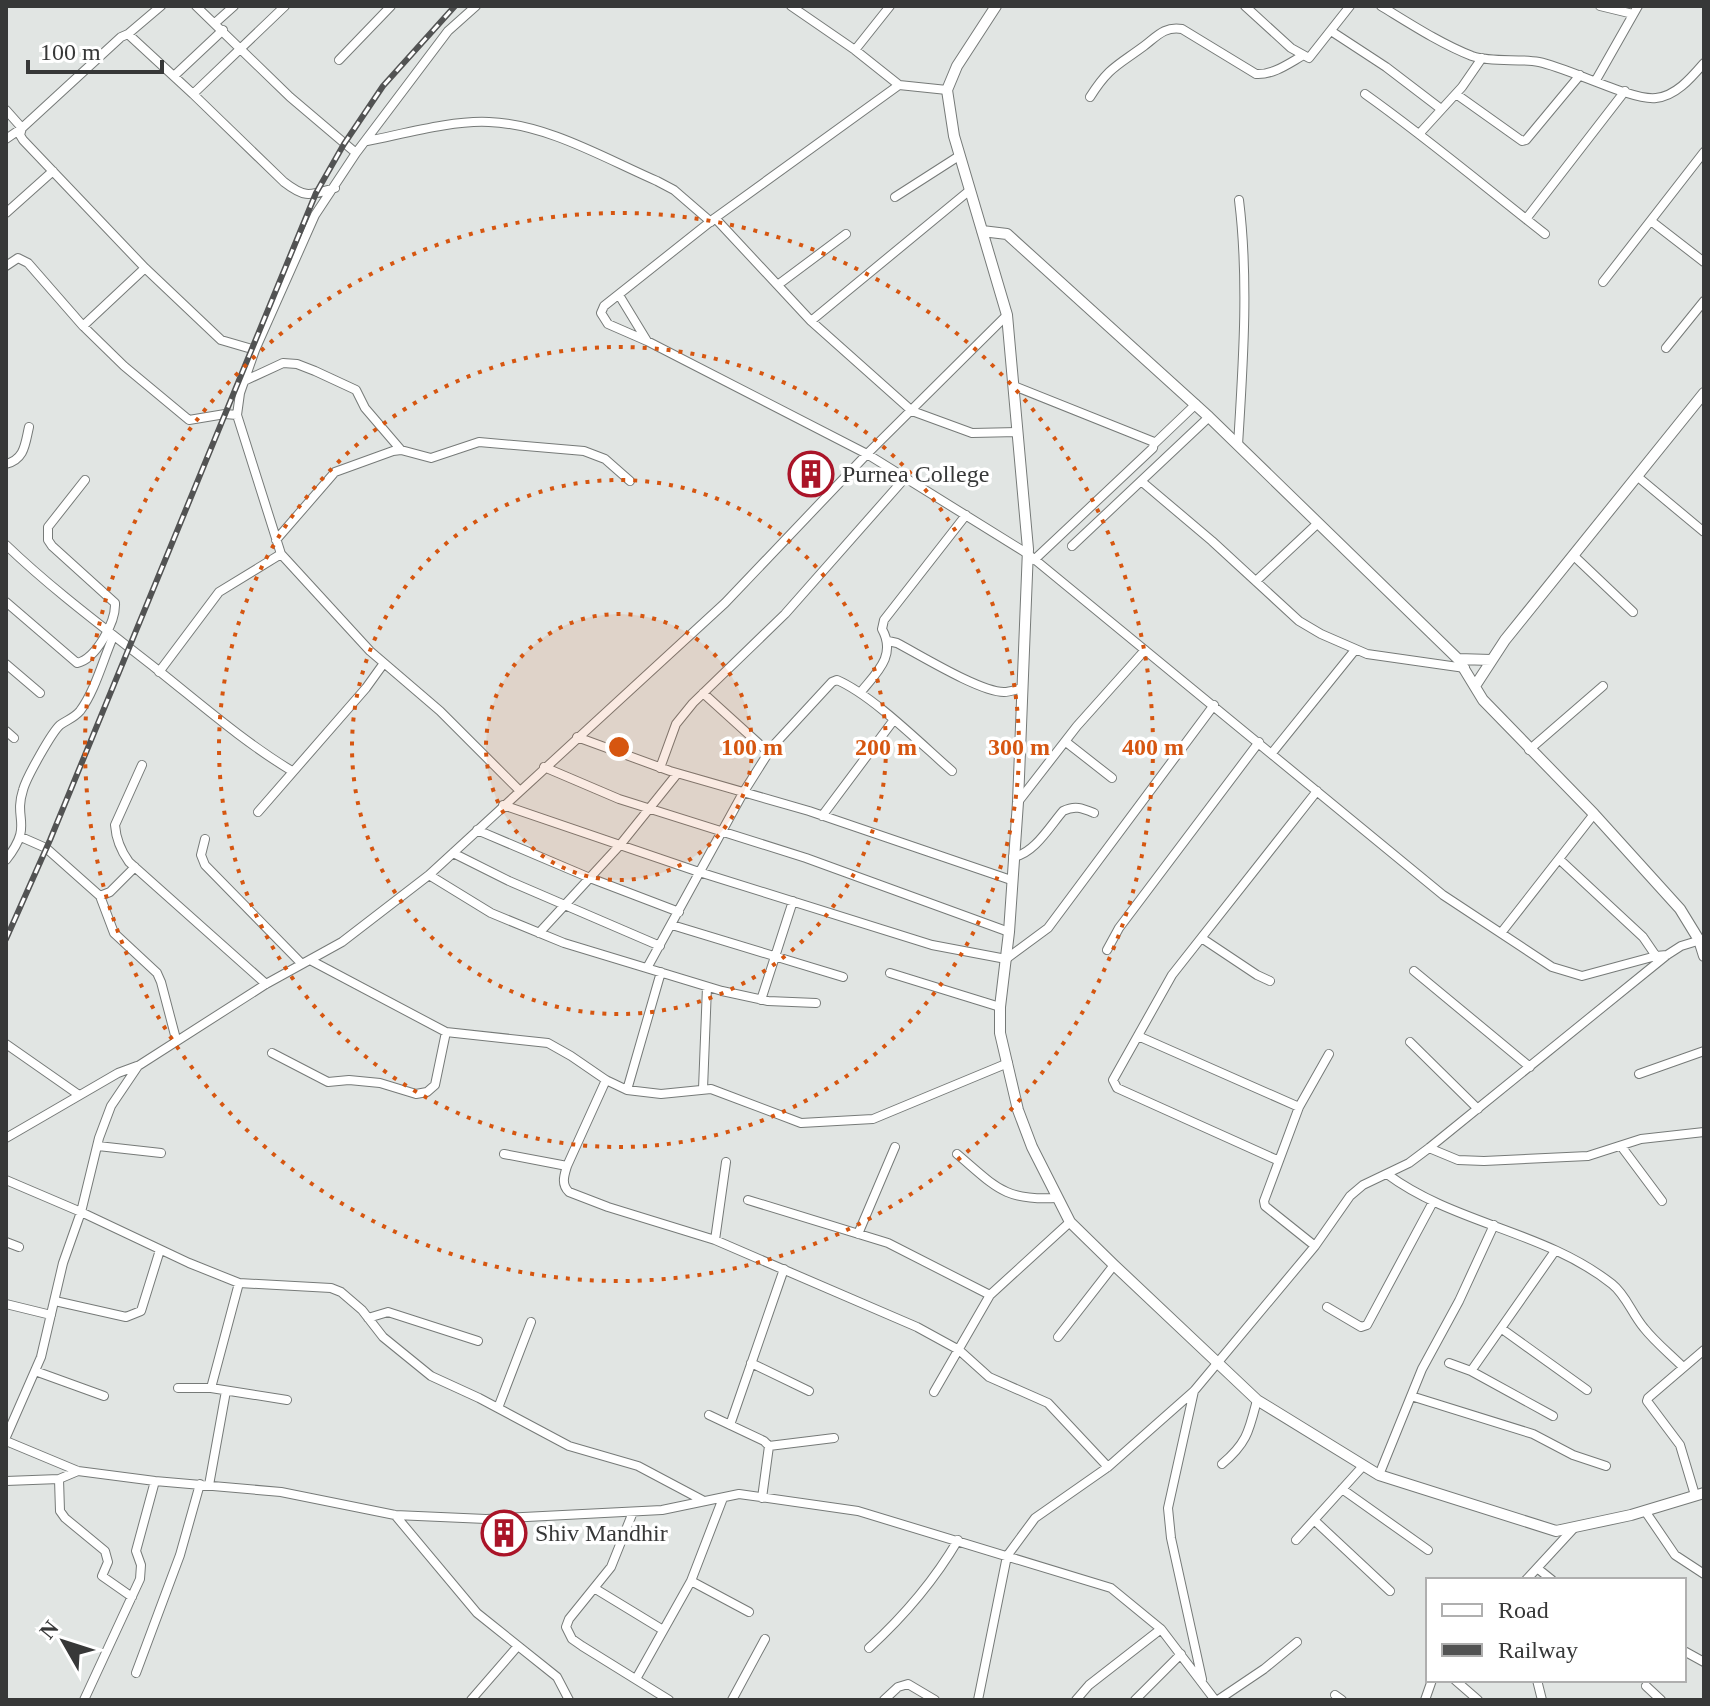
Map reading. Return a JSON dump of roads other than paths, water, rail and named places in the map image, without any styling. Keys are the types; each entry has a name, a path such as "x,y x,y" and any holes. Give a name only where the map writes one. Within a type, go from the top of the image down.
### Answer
{"street":[{"path":"6,139 121,37 161,6"},
{"path":"196,6 290,97 356,153"},
{"path":"215,23 234,6"},
{"path":"193,94 285,6"},
{"path":"339,60 391,6"},
{"path":"476,6 448,31 356,153 315,215 255,350 237,415 281,554 370,651 440,711 519,790"},
{"path":"791,6 899,85 947,90"},
{"path":"855,50 890,6"},
{"path":"996,6 957,66 947,90 959,156 1007,315 1031,557 1018,802 1000,1033 1018,1110 1057,1198 1070,1222 1257,1400 1379,1475 1556,1531 1645,1511 1700,1494 1680,1445 1647,1401 1704,1350"},
{"path":"1245,6 1302,56 1309,58 1350,6"},
{"path":"1381,6 1462,51 1482,58 1537,62 1644,98 1662,97 1690,80 1704,63"},
{"path":"1596,80 1635,10 1600,6"},
{"path":"1090,97 1103,77 1120,60 1160,32 1173,27 1182,29 1256,74 1284,67 1302,56"},
{"path":"174,76 223,30"},
{"path":"1331,31 1441,109"},
{"path":"128,34 284,182 306,196 335,188"},
{"path":"1420,133 1456,94 1482,58"},
{"path":"1456,94 1522,141 1580,75"},
{"path":"899,85 713,220 604,306 601,313 608,324 867,454 1031,557 1443,895 1552,967 1582,976 1667,955"},
{"path":"1526,219 1625,91"},
{"path":"1365,94 1420,133 1545,234"},
{"path":"6,110 22,128"},
{"path":"366,141 485,122 512,124 544,133 657,181 713,220 779,284 811,321 912,411 972,433 1018,432"},
{"path":"22,128 20,135 23,140 145,268 221,340 255,350"},
{"path":"1603,282 1704,152"},
{"path":"895,197 959,156"},
{"path":"6,213 53,171"},
{"path":"811,321 970,190"},
{"path":"1238,445 1243,371 1244,253 1239,200"},
{"path":"1651,221 1704,262"},
{"path":"982,231 1007,234 1196,404 1462,663 1483,700 1594,814 1680,909 1702,939 1704,956"},
{"path":"779,284 846,234"},
{"path":"6,251 10,263 21,259 28,263 83,326 124,366 189,420 237,415"},
{"path":"83,326 145,268"},
{"path":"619,295 647,341"},
{"path":"1666,348 1704,301"},
{"path":"6,1138 118,1073 138,1066 176,1039 366,926 429,875 725,603 867,454 1007,315"},
{"path":"244,381 283,363 297,364 315,371 356,390 365,408 401,450"},
{"path":"1014,386 1154,444"},
{"path":"1475,686 1491,660 1704,393"},
{"path":"1031,557 1196,404"},
{"path":"1072,546 1209,417"},
{"path":"6,464 19,458 23,452 29,427"},
{"path":"276,540 335,472 401,450 431,458 479,442 584,451 605,459 630,481"},
{"path":"1638,477 1704,532"},
{"path":"660,768 676,724 703,693 785,614 905,478"},
{"path":"6,860 21,837 20,801 29,775 57,727 73,718 84,705 114,615 115,603 52,546 46,534 48,527 85,480"},
{"path":"1141,481 1299,621 1355,650 1384,657 1462,663 1491,660"},
{"path":"860,693 881,667 888,641 882,629 884,620 966,515"},
{"path":"1256,581 1317,524"},
{"path":"6,545 109,634 243,739 292,771"},
{"path":"159,672 219,592 281,554"},
{"path":"1574,556 1633,612"},
{"path":"6,602 77,663 91,656 109,634"},
{"path":"888,641 994,690 1003,692 1023,688"},
{"path":"1018,802 1077,726 1145,650"},
{"path":"1272,753 1355,650"},
{"path":"258,812 384,663"},
{"path":"6,664 40,693"},
{"path":"647,968 768,752 832,682 837,680 860,693 952,771"},
{"path":"1529,750 1603,686"},
{"path":"703,693 768,752"},
{"path":"503,805 699,872 932,945 1006,959 1048,928 1214,705"},
{"path":"822,816 893,721"},
{"path":"6,731 14,738"},
{"path":"577,737 677,774 822,816 1011,880"},
{"path":"1066,742 1112,778"},
{"path":"1107,950 1119,928 1259,742"},
{"path":"142,765 115,825 115,834 123,853 266,984"},
{"path":"544,767 648,808 806,858 1009,932"},
{"path":"539,933 620,845 677,774"},
{"path":"1277,1160 1117,1088 1113,1080 1172,975 1317,791"},
{"path":"1013,857 1030,849 1070,807 1080,807 1094,813"},
{"path":"1501,933 1594,814"},
{"path":"477,830 679,912"},
{"path":"21,837 46,848 100,896 114,933 157,973 176,1039"},
{"path":"205,839 201,855 205,865 306,962 446,1032 548,1043 627,1090 661,1094 703,1089 725,1093 801,1123 873,1119 1008,1063"},
{"path":"453,853 509,881 660,946"},
{"path":"1559,859 1643,937 1656,956"},
{"path":"100,896 110,892 135,867"},
{"path":"429,875 491,913 539,933 707,987 761,1000 816,1003"},
{"path":"761,1000 793,901"},
{"path":"672,925 843,977"},
{"path":"1203,939 1270,981"},
{"path":"978,1700 1008,1555 1035,1518 1108,1467 1194,1391 1315,1246 1350,1196 1363,1185 1429,1148 1667,955 1702,939"},
{"path":"1414,971 1530,1067"},
{"path":"627,1090 661,972"},
{"path":"890,973 1000,1007"},
{"path":"703,1089 707,987"},
{"path":"272,1053 328,1082 349,1080 380,1083 416,1094 427,1092 435,1085 446,1032"},
{"path":"1138,1036 1299,1107"},
{"path":"1410,1042 1478,1109"},
{"path":"6,1044 79,1095"},
{"path":"1639,1074 1704,1051"},
{"path":"1315,1246 1265,1206 1264,1201 1299,1107 1329,1054"},
{"path":"138,1066 111,1106 63,1263 41,1357 6,1439 78,1471 281,1492 395,1515 492,1519 633,1512 662,1510 739,1494 858,1511 1111,1588 1161,1629 1216,1700 1264,1669 1297,1642"},
{"path":"606,1080 567,1166 563,1181 569,1192 715,1240 917,1327 959,1350 989,1377 1048,1403 1108,1467"},
{"path":"1429,1148 1458,1160 1588,1156 1641,1139 1704,1132"},
{"path":"98,1146 161,1153"},
{"path":"1621,1146 1662,1201"},
{"path":"858,1234 895,1147"},
{"path":"504,1154 567,1166"},
{"path":"957,1154 1009,1194 1028,1199 1057,1198"},
{"path":"715,1240 726,1162"},
{"path":"1387,1174 1408,1190 1555,1251 1614,1285 1644,1328 1683,1367"},
{"path":"6,1180 239,1283 331,1288 341,1292 383,1337 416,1367 431,1376 569,1446 630,1463 705,1501"},
{"path":"748,1200 888,1243 990,1295"},
{"path":"1327,1307 1361,1327 1367,1325 1433,1202"},
{"path":"934,1392 990,1295 1070,1222"},
{"path":"1379,1475 1422,1369 1459,1301 1494,1225"},
{"path":"6,1242 19,1247"},
{"path":"55,1301 126,1317 134,1315 141,1311 160,1250"},
{"path":"1471,1371 1555,1251"},
{"path":"1058,1337 1114,1265"},
{"path":"730,1425 784,1269"},
{"path":"211,1388 239,1283"},
{"path":"6,1304 51,1315"},
{"path":"368,1318 388,1312 478,1341"},
{"path":"498,1408 531,1322"},
{"path":"1502,1329 1587,1390"},
{"path":"751,1363 809,1391"},
{"path":"1449,1363 1471,1371 1553,1416"},
{"path":"35,1371 104,1396"},
{"path":"178,1388 211,1388 287,1400"},
{"path":"136,1673 204,1484 226,1391"},
{"path":"1194,1391 1168,1508 1171,1538 1202,1681"},
{"path":"1411,1396 1533,1434 1573,1455 1606,1466"},
{"path":"1222,1464 1239,1450 1248,1437 1257,1400"},
{"path":"709,1415 769,1446"},
{"path":"769,1446 834,1438"},
{"path":"762,1498 769,1446"},
{"path":"1296,1540 1363,1466"},
{"path":"6,1481 59,1479 78,1471"},
{"path":"59,1479 60,1511 105,1551 108,1562 102,1576 132,1597"},
{"path":"84,1700 142,1571 136,1551 155,1481"},
{"path":"1342,1489 1428,1550"},
{"path":"636,1679 691,1581 723,1498"},
{"path":"1645,1511 1675,1555 1704,1574"},
{"path":"633,1512 611,1567 569,1619 567,1632 582,1646 669,1700"},
{"path":"395,1515 477,1613 557,1677 569,1700"},
{"path":"492,1519 496,1535 509,1543"},
{"path":"1314,1520 1390,1591"},
{"path":"1528,1578 1575,1527"},
{"path":"869,1648 900,1620 943,1567 958,1540"},
{"path":"1537,1568 1550,1578"},
{"path":"691,1581 749,1612"},
{"path":"594,1588 663,1630"},
{"path":"1076,1700 1089,1685 1161,1629"},
{"path":"732,1700 765,1639"},
{"path":"471,1700 517,1647"},
{"path":"1686,1652 1704,1662"},
{"path":"1135,1700 1181,1654"},
{"path":"1457,1682 1478,1700"},
{"path":"884,1700 898,1687 908,1684 935,1700"},
{"path":"1646,1686 1661,1700"}],"railway":[{"path":"6,939 50,840 316,193 383,86 455,6"}],"place":[{"name":"Purnea College","path":"811,474"},
{"name":"Shiv Mandhir","path":"504,1533"}]}
